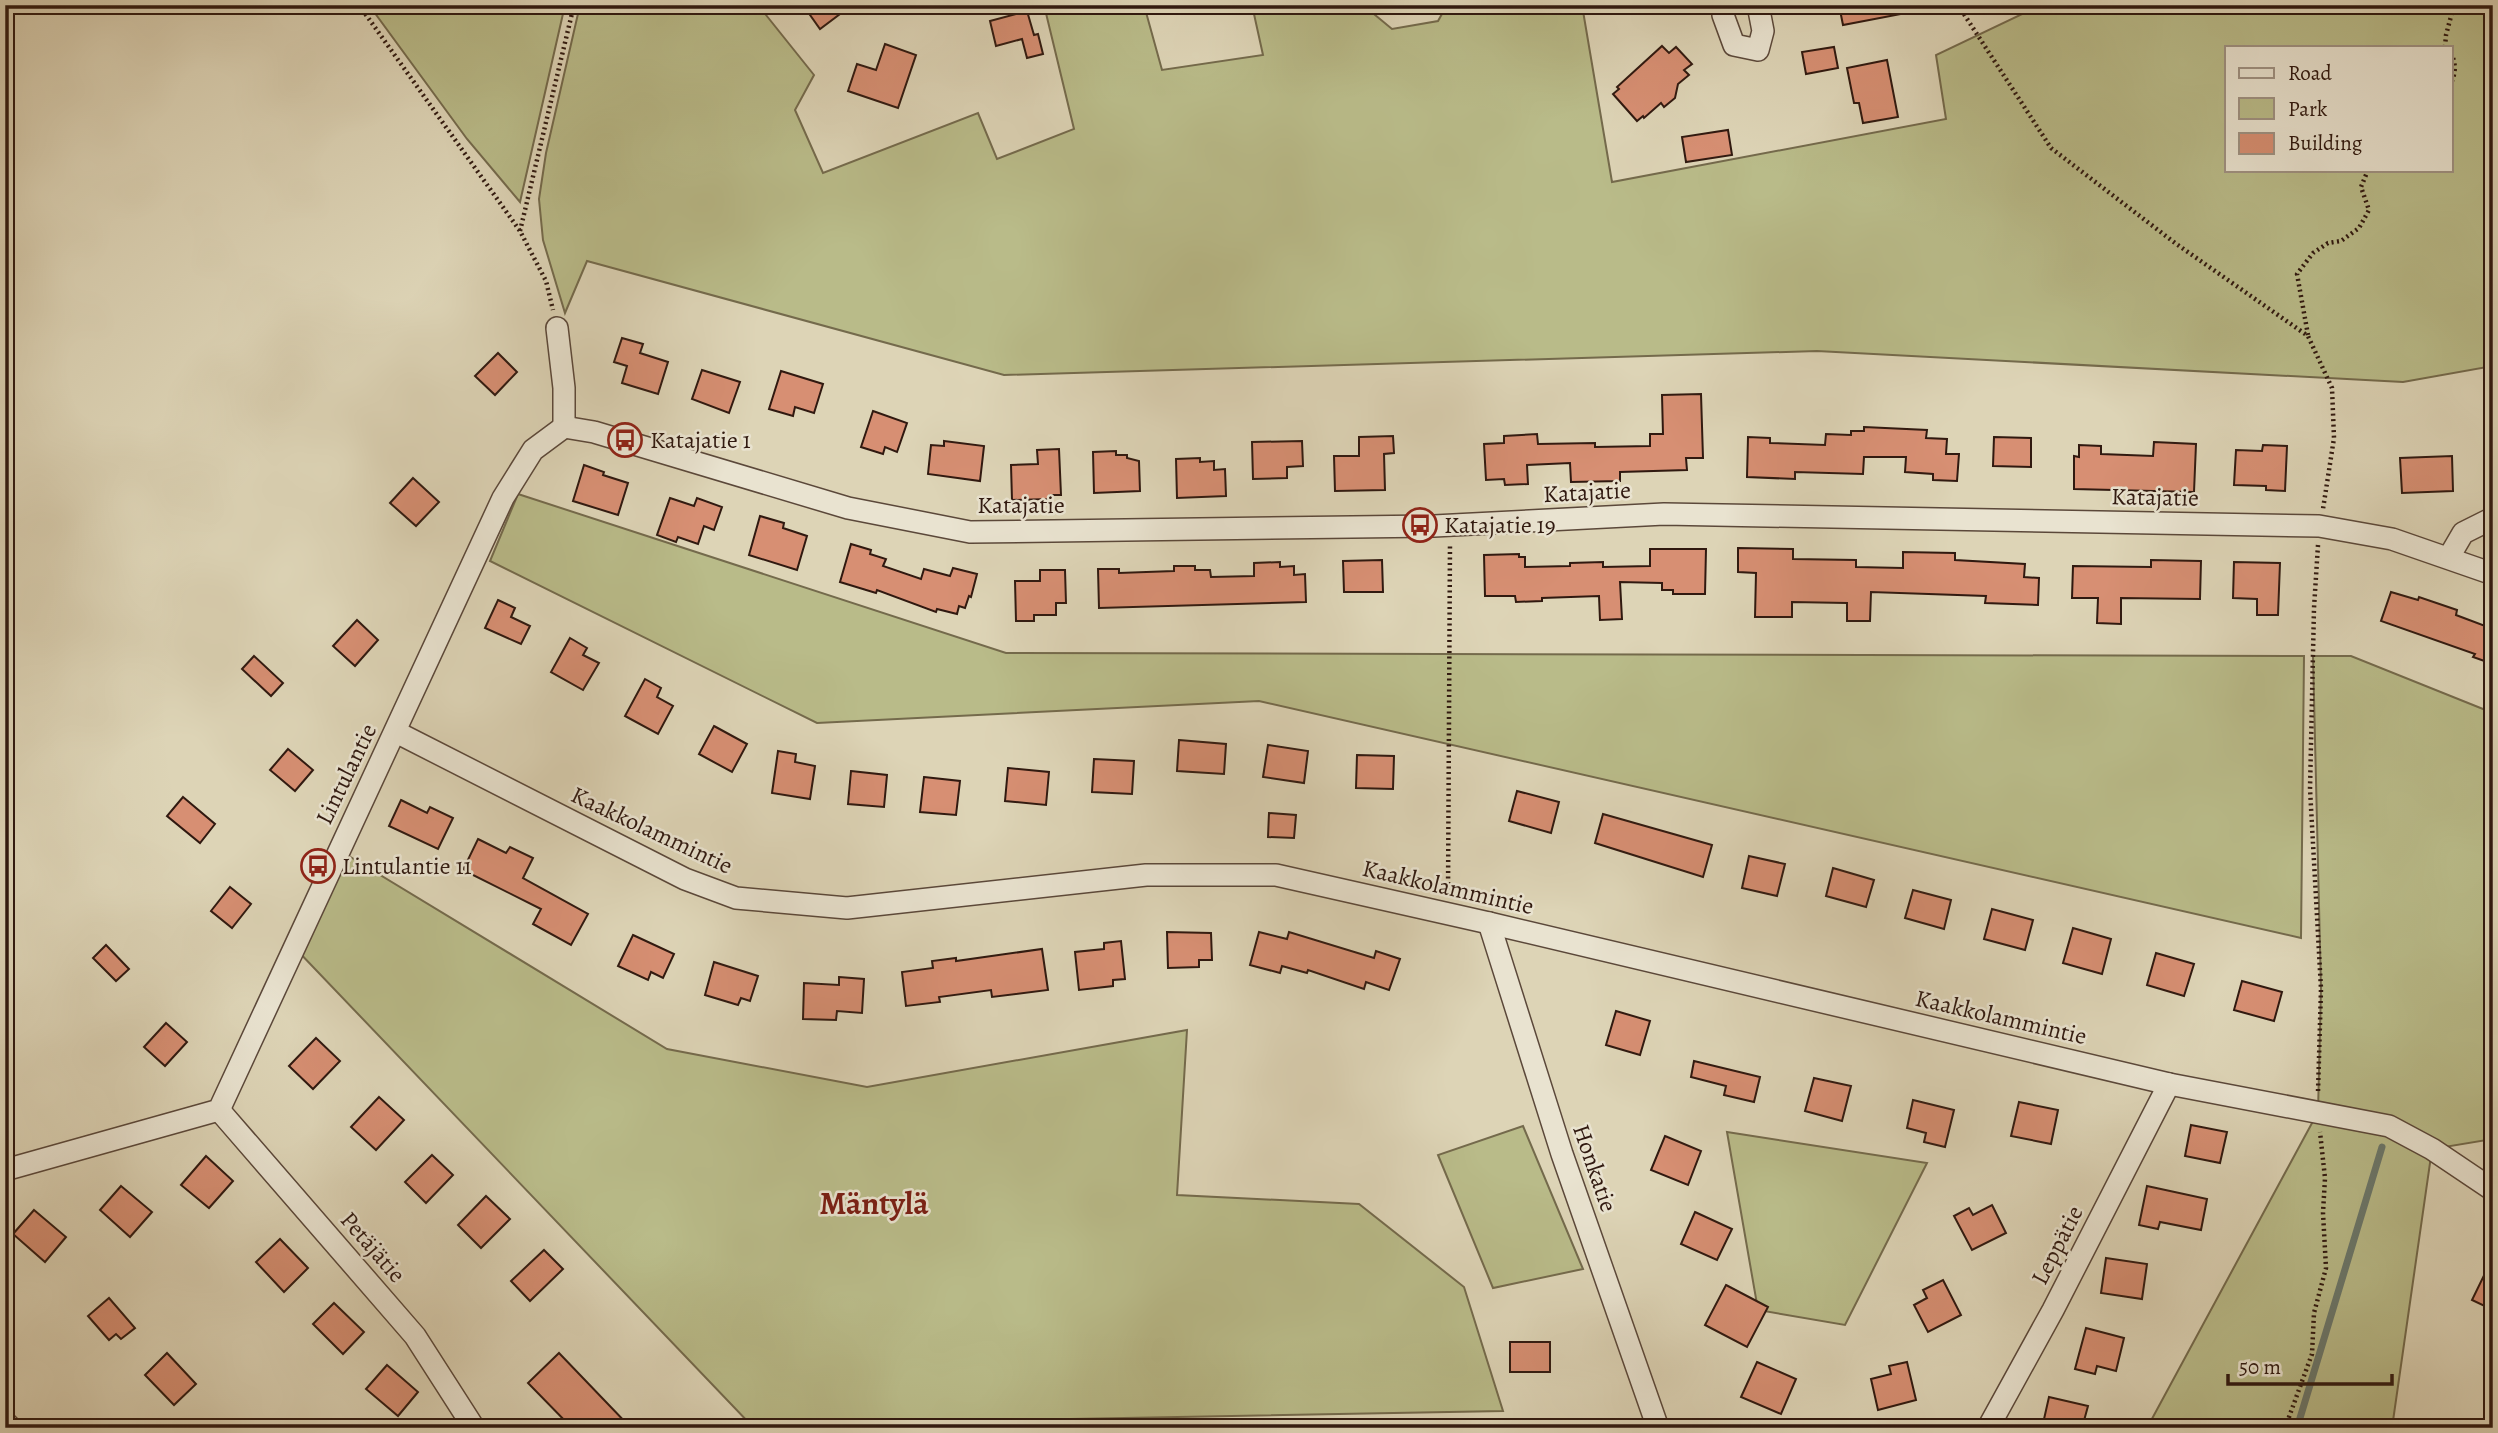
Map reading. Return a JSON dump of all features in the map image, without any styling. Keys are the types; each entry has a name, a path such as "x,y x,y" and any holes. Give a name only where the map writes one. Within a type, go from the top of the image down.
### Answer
{"street":[{"path":"1726,5 1723,15 1734,45 1758,50 1763,31 1758,5"},
{"path":"557,328 564,388 564,427"},
{"name":"Katajatie","path":"564,427 594,432 848,509 970,532 1451,525 1664,514 2319,526 2392,539 2493,574"},
{"name":"Lintulantie","path":"219,1110 503,498 533,450 564,427"},
{"path":"2449,557 2463,533 2493,518"},
{"name":"Kaakkolammintie","path":"396,732 685,879 736,898 847,908 1146,875 1276,875 2169,1084 2389,1126 2432,1149 2493,1190"},
{"name":"Honkatie","path":"1489,923 1562,1154 1658,1428"},
{"name":"Leppätie","path":"1988,1428 2053,1310 2169,1084"},
{"path":"5,1170 219,1110"},
{"name":"Petäjätie","path":"219,1110 415,1336 474,1428"},
{"path":"5,1422 10,1428"}],"path":[{"path":"359,5 520,231 546,281 557,328"},
{"path":"520,231 573,5"},
{"path":"1958,5 2050,148 2175,243 2308,336"},
{"path":"2445,46 2454,5"},
{"path":"2452,56 2455,64 2452,78"},
{"path":"2285,1428 2312,1354 2314,1313 2326,1268 2323,1213 2325,1178 2318,1112 2321,989 2310,789 2314,608 2319,526 2334,438 2332,388 2308,336 2297,274 2314,253 2328,243 2341,241 2359,228 2369,210 2361,187 2367,172"},
{"path":"1447,915 1451,525"}],"green space":[{"path":"369,5 565,5 520,202 467,139"},
{"path":"580,5 758,5 814,75 795,110 823,173 978,113 997,159 1074,129 1044,5 1144,5 1162,70 1263,55 1252,5 1363,5 1392,29 1438,21 1447,5 1582,5 1612,182 1946,119 1936,55 2041,5 2493,5 2493,366 2403,382 1817,351 1004,375 587,261 565,313 543,240 539,199 546,153"},
{"path":"518,494 1006,653 2304,656 2301,938 1259,701 817,723 490,561"},
{"path":"2313,656 2351,656 2493,713 2493,1139 2432,1149 2392,1428 2147,1428 2318,1112 2321,989"},
{"path":"339,850 667,1049 867,1087 1187,1030 1177,1195 1359,1204 1464,1287 1503,1411 751,1425 294,947"},
{"path":"1523,1126 1583,1269 1493,1288 1438,1155"},
{"path":"1727,1132 1927,1163 1845,1325 1758,1310"}],"building":[{"path":"803,5 852,5 820,29"},
{"path":"1839,5 1900,5 1901,14 1843,25"},
{"path":"1027,11 1034,35 1038,34 1043,54 1027,58 1022,39 996,46 990,21"},
{"path":"885,44 916,55 898,108 848,91 857,64 876,70"},
{"path":"1662,46 1669,53 1676,47 1692,64 1684,70 1689,75 1678,84 1675,98 1664,107 1661,103 1637,121 1613,94 1619,89 1617,87"},
{"path":"1834,47 1838,68 1806,74 1802,52"},
{"path":"1887,60 1898,117 1863,123 1859,103 1854,103 1847,68"},
{"path":"1728,130 1732,155 1686,162 1682,137"},
{"path":"622,338 643,344 640,353 668,362 658,394 622,383 627,366 614,362"},
{"path":"498,353 517,372 495,395 475,376"},
{"path":"702,370 740,382 729,413 692,399"},
{"path":"781,371 823,384 814,413 795,407 793,416 769,409"},
{"path":"1701,394 1703,458 1686,458 1687,470 1620,472 1620,481 1571,482 1570,463 1527,465 1528,484 1505,485 1504,479 1486,480 1484,444 1504,443 1504,436 1537,434 1538,444 1650,446 1650,434 1663,434 1662,395"},
{"path":"873,411 907,423 897,452 885,447 883,454 861,447"},
{"path":"1864,427 1927,430 1926,438 1947,439 1946,454 1959,454 1957,481 1933,480 1933,474 1905,472 1906,457 1864,457 1863,474 1795,472 1795,479 1747,477 1748,437 1770,438 1770,443 1825,445 1826,434 1851,435 1851,431 1864,431"},
{"path":"1393,436 1394,453 1384,454 1385,490 1335,491 1334,456 1359,456 1359,437"},
{"path":"1994,437 2031,438 2031,467 1993,466"},
{"path":"944,441 984,446 980,481 928,474 931,445 944,446"},
{"path":"1302,441 1303,466 1287,467 1287,478 1253,479 1252,442"},
{"path":"2154,442 2196,444 2194,492 2074,489 2074,456 2079,457 2079,445 2101,446 2101,454 2153,456"},
{"path":"2263,445 2287,446 2285,491 2266,490 2266,486 2234,485 2236,450 2262,451"},
{"path":"1059,449 1061,495 1050,495 1050,499 1012,500 1011,465 1038,464 1037,450"},
{"path":"1116,451 1116,455 1127,455 1127,458 1139,461 1140,491 1094,493 1093,452"},
{"path":"2452,456 2453,491 2402,493 2400,458"},
{"path":"1200,458 1200,462 1214,461 1214,470 1225,469 1226,496 1177,498 1176,459"},
{"path":"584,465 628,483 618,515 573,501"},
{"path":"413,478 439,502 416,526 390,503"},
{"path":"670,498 694,506 697,498 722,507 714,530 704,526 698,544 678,537 676,542 657,535"},
{"path":"760,516 784,523 783,528 807,536 797,570 749,555"},
{"path":"851,544 871,550 870,554 886,559 883,566 921,579 924,569 950,576 953,568 977,574 971,597 969,596 965,608 959,606 957,614 937,609 936,612 877,590 876,593 840,582"},
{"path":"1738,548 1793,549 1793,559 1856,560 1856,567 1903,568 1903,552 1955,553 1955,560 2025,564 2024,577 2039,578 2038,605 1985,603 1986,596 1871,592 1870,621 1847,621 1847,603 1792,602 1792,617 1755,617 1756,573 1738,572"},
{"path":"1650,549 1706,549 1705,594 1673,594 1673,590 1662,590 1662,583 1620,582 1622,619 1600,620 1599,596 1542,598 1542,601 1516,602 1515,596 1485,596 1484,555 1519,554 1519,557 1525,557 1525,567 1603,562 1603,567 1650,566"},
{"path":"1382,560 1383,592 1344,592 1343,561"},
{"path":"2151,560 2201,561 2200,599 2121,598 2121,624 2097,623 2098,598 2072,598 2073,566 2151,567"},
{"path":"1280,562 1280,567 1294,566 1294,575 1305,574 1306,602 1099,608 1098,569 1119,569 1119,573 1174,571 1174,566 1195,566 1195,570 1210,570 1211,577 1254,576 1254,563"},
{"path":"2234,562 2280,563 2278,615 2257,615 2257,599 2233,598"},
{"path":"1040,570 1065,570 1066,603 1056,603 1056,615 1034,615 1034,621 1016,621 1015,581 1040,581"},
{"path":"2391,592 2418,600 2419,597 2457,610 2456,615 2485,626 2490,610 2493,610 2493,664 2473,657 2475,654 2381,621"},
{"path":"498,600 515,608 511,617 530,626 521,644 485,628"},
{"path":"357,620 378,640 355,666 333,646"},
{"path":"570,638 587,648 583,655 599,663 583,690 551,672"},
{"path":"254,656 283,683 271,696 242,669"},
{"path":"645,679 661,688 657,697 673,706 658,734 625,716"},
{"path":"714,726 747,744 732,772 699,754"},
{"path":"1179,740 1226,744 1224,774 1177,771"},
{"path":"1268,745 1308,751 1304,783 1263,777"},
{"path":"288,749 313,770 295,791 270,770"},
{"path":"778,751 796,754 795,762 815,766 810,799 772,793"},
{"path":"1357,755 1394,756 1393,789 1356,788"},
{"path":"1094,759 1134,761 1132,794 1092,792"},
{"path":"1008,768 1049,772 1046,805 1005,801"},
{"path":"851,771 887,775 884,807 848,804"},
{"path":"924,777 960,781 956,815 920,812"},
{"path":"1517,791 1559,802 1551,833 1509,821"},
{"path":"183,797 215,824 200,843 167,816"},
{"path":"401,800 427,813 430,807 453,818 438,849 389,826"},
{"path":"1269,813 1296,815 1294,838 1268,837"},
{"path":"1603,814 1712,845 1703,877 1595,843"},
{"path":"478,839 506,853 510,847 533,858 523,878 588,914 571,945 533,924 541,909 463,870"},
{"path":"1749,856 1785,864 1777,896 1742,888"},
{"path":"1833,868 1874,880 1866,907 1826,896"},
{"path":"230,887 251,904 232,928 211,911"},
{"path":"1913,890 1951,900 1944,929 1905,918"},
{"path":"1992,909 2033,920 2025,950 1984,939"},
{"path":"2073,928 2111,939 2102,974 2063,963"},
{"path":"1167,932 1211,933 1212,960 1199,960 1199,967 1168,968"},
{"path":"1259,932 1287,939 1289,932 1374,958 1376,951 1400,959 1389,990 1366,982 1364,989 1308,970 1307,973 1282,966 1280,973 1250,965"},
{"path":"633,935 674,954 663,978 651,972 648,980 618,966"},
{"path":"1121,941 1125,979 1113,980 1113,986 1079,990 1075,952 1104,949 1104,943"},
{"path":"106,945 129,969 116,981 93,958"},
{"path":"1042,949 1048,990 992,997 991,990 939,997 940,1002 906,1006 902,972 933,968 932,961 956,958 956,961"},
{"path":"2156,953 2194,964 2184,996 2147,985"},
{"path":"714,962 758,976 750,1001 741,998 738,1005 705,995"},
{"path":"839,977 864,979 862,1013 837,1011 836,1020 803,1019 804,983 839,985"},
{"path":"2242,981 2282,992 2274,1021 2234,1010"},
{"path":"1616,1011 1650,1021 1640,1055 1606,1045"},
{"path":"166,1023 187,1042 165,1066 144,1047"},
{"path":"316,1038 340,1061 313,1089 289,1066"},
{"path":"1694,1061 1760,1077 1754,1102 1724,1095 1726,1086 1691,1077"},
{"path":"1814,1078 1851,1086 1842,1121 1805,1111"},
{"path":"379,1097 404,1120 376,1150 351,1127"},
{"path":"1913,1100 1954,1110 1945,1147 1924,1142 1926,1133 1907,1128"},
{"path":"2019,1102 2058,1110 2051,1144 2011,1136"},
{"path":"2191,1125 2227,1132 2220,1163 2185,1156"},
{"path":"1665,1136 1701,1151 1688,1185 1651,1170"},
{"path":"432,1155 453,1175 426,1203 405,1182"},
{"path":"206,1156 233,1181 209,1208 181,1185"},
{"path":"121,1186 152,1212 130,1237 100,1210"},
{"path":"2147,1186 2207,1199 2201,1230 2160,1222 2158,1229 2139,1225"},
{"path":"486,1196 510,1219 481,1248 458,1225"},
{"path":"1992,1205 2006,1233 1972,1250 1954,1216 1969,1208 1973,1215"},
{"path":"34,1210 66,1237 45,1262 13,1234"},
{"path":"1695,1212 1732,1229 1717,1260 1681,1244"},
{"path":"280,1239 308,1268 284,1292 256,1262"},
{"path":"544,1250 563,1269 530,1301 511,1281"},
{"path":"2493,1257 2493,1310 2472,1300"},
{"path":"2106,1258 2147,1264 2142,1299 2101,1293"},
{"path":"1943,1280 1961,1315 1928,1332 1914,1305 1927,1298 1923,1290"},
{"path":"1726,1285 1768,1307 1747,1347 1705,1325"},
{"path":"109,1298 135,1328 121,1339 116,1334 109,1340 88,1316"},
{"path":"334,1303 364,1332 343,1354 313,1324"},
{"path":"2086,1328 2124,1338 2116,1371 2097,1366 2095,1374 2075,1369"},
{"path":"1510,1342 1550,1342 1550,1372 1510,1372"},
{"path":"167,1353 196,1384 174,1405 145,1375"},
{"path":"559,1353 631,1428 572,1428 528,1383"},
{"path":"1757,1362 1796,1379 1781,1414 1741,1397"},
{"path":"1907,1362 1916,1400 1878,1410 1871,1379 1891,1374 1889,1366"},
{"path":"387,1365 418,1392 398,1416 366,1389"},
{"path":"2049,1397 2088,1406 2082,1428 2042,1428"}],"waterway":[{"path":"2297,1428 2382,1147"}],"place":[{"name":"Katajatie 1","path":"625,440"},
{"name":"Katajatie 19","path":"1420,525"},
{"name":"Lintulantie 11","path":"318,866"}],"district":[{"name":"Mäntylä","path":"874,1203"}]}
